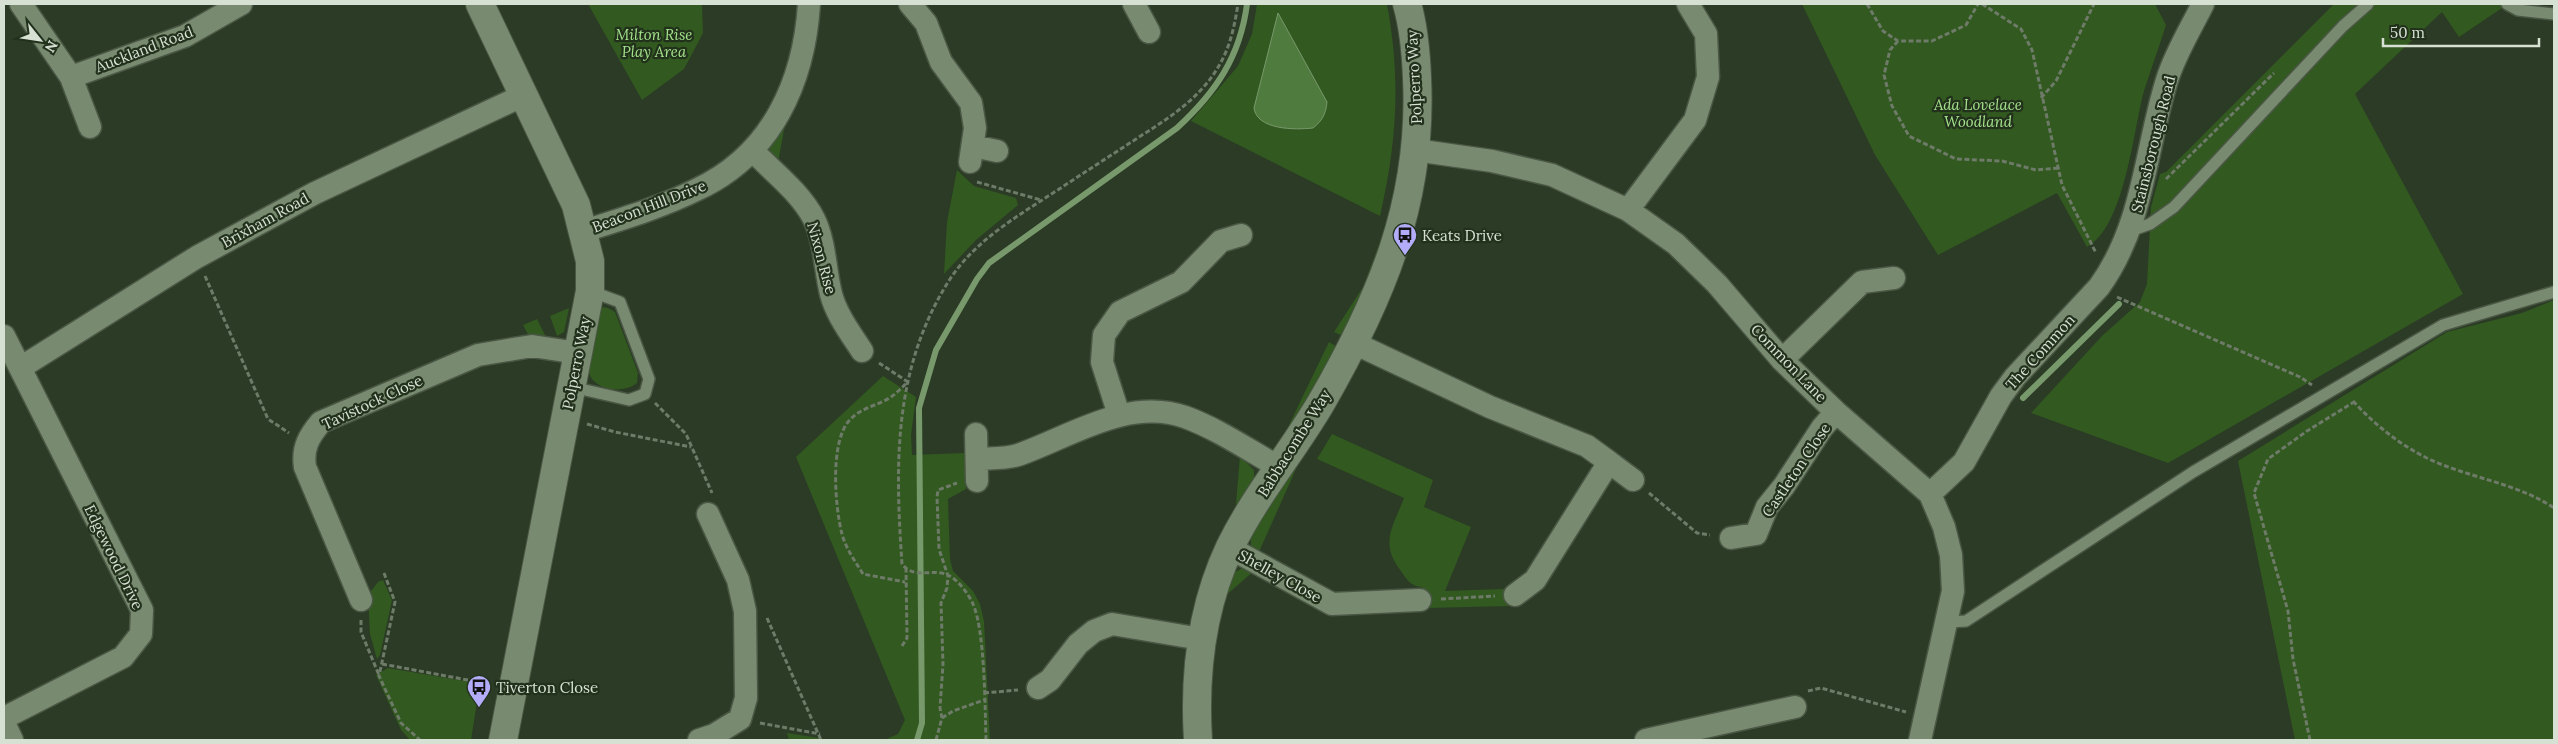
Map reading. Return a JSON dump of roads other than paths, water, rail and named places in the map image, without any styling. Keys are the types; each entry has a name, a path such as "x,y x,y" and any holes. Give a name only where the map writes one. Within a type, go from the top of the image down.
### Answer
{"street":[{"path":"21,4 71,77 90,127"},
{"name":"Auckland Road","path":"71,77 185,36 241,4"},
{"name":"Polperro Way","path":"480,4 576,205 590,261 590,291 503,740"},
{"name":"Beacon Hill Drive","path":"584,231 629,217 699,189 726,172 752,150 773,124 792,92 802,57 809,4"},
{"path":"910,4 926,23 941,62 971,103 975,128 972,154 997,151"},
{"path":"1134,4 1149,32"},
{"name":"Polperro Way","path":"1408,4 1416,50 1418,100 1416,150"},
{"path":"1628,210 1695,120 1708,78 1706,34 1688,4"},
{"name":"Stainsborough Road","path":"2130,231 2167,79 2203,4"},
{"name":"Brixham Road","path":"20,368 197,257 315,193 524,95"},
{"name":"Nixon Rise","path":"752,150 802,201 814,219 820,235 832,296 845,325 862,351"},
{"name":"Common Lane","path":"1416,150 1492,161 1552,175 1628,210 1676,244 1710,277 1782,360 1836,412 1930,494 1944,527 1951,555 1953,591 1948,622 1920,740"},
{"name":"Babbacombe Way","path":"1198,740 1197,717 1201,639 1215,589 1230,548 1320,404 1354,343 1384,279 1405,215 1416,150"},
{"name":"The Common","path":"1930,494 1964,462 2002,396 2016,377 2105,278 2130,231"},
{"path":"1119,415 1102,362 1104,335 1114,320 1120,312 1181,282 1221,241 1241,235"},
{"path":"1782,360 1862,282 1894,278"},
{"name":"Edgewood Drive","path":"4,336 142,610 141,634 123,657 4,718"},
{"path":"1354,343 1490,407 1588,446 1633,480"},
{"name":"Tavistock Close","path":"361,600 305,467 303,456 306,444 321,422 478,355 532,346 578,353"},
{"name":"Castleton Close","path":"1731,538 1756,534 1767,508 1784,486 1822,428 1836,412"},
{"path":"976,434 977,470 1016,456 1085,426 1119,415 1154,413 1183,416 1212,429 1279,467"},
{"path":"1515,595 1535,580 1609,462"},
{"path":"699,740 714,735 740,719 746,698 745,611 738,580 708,514"},
{"name":"Shelley Close","path":"1230,548 1332,604 1420,600"},
{"path":"1038,688 1050,680 1078,644 1094,631 1112,624 1201,639"},
{"path":"1646,740 1700,734 1795,706"},
{"path":"4,723 12,740"}],"lane":[{"path":"2130,231 2150,224 2174,206 2343,26 2368,4"},
{"path":"2507,4 2518,10 2554,14"},
{"path":"572,387 629,400 645,394 649,379 620,302 590,291"},
{"path":"1948,622 1966,621 2193,472 2443,324 2554,292"}],"waterway":[{"path":"917,740 922,723 919,408 936,350 977,279 989,263 1177,128 1191,115 1214,87 1232,57 1239,41 1247,4"},
{"path":"2023,398 2119,304"}],"place":[{"name":"Keats Drive","path":"1405,256"},
{"name":"Tiverton Close","path":"479,708"}],"park label":[{"name":"Milton Rise Play Area","path":"654,42"},
{"name":"Ada Lovelace Woodland","path":"1978,112"}]}
